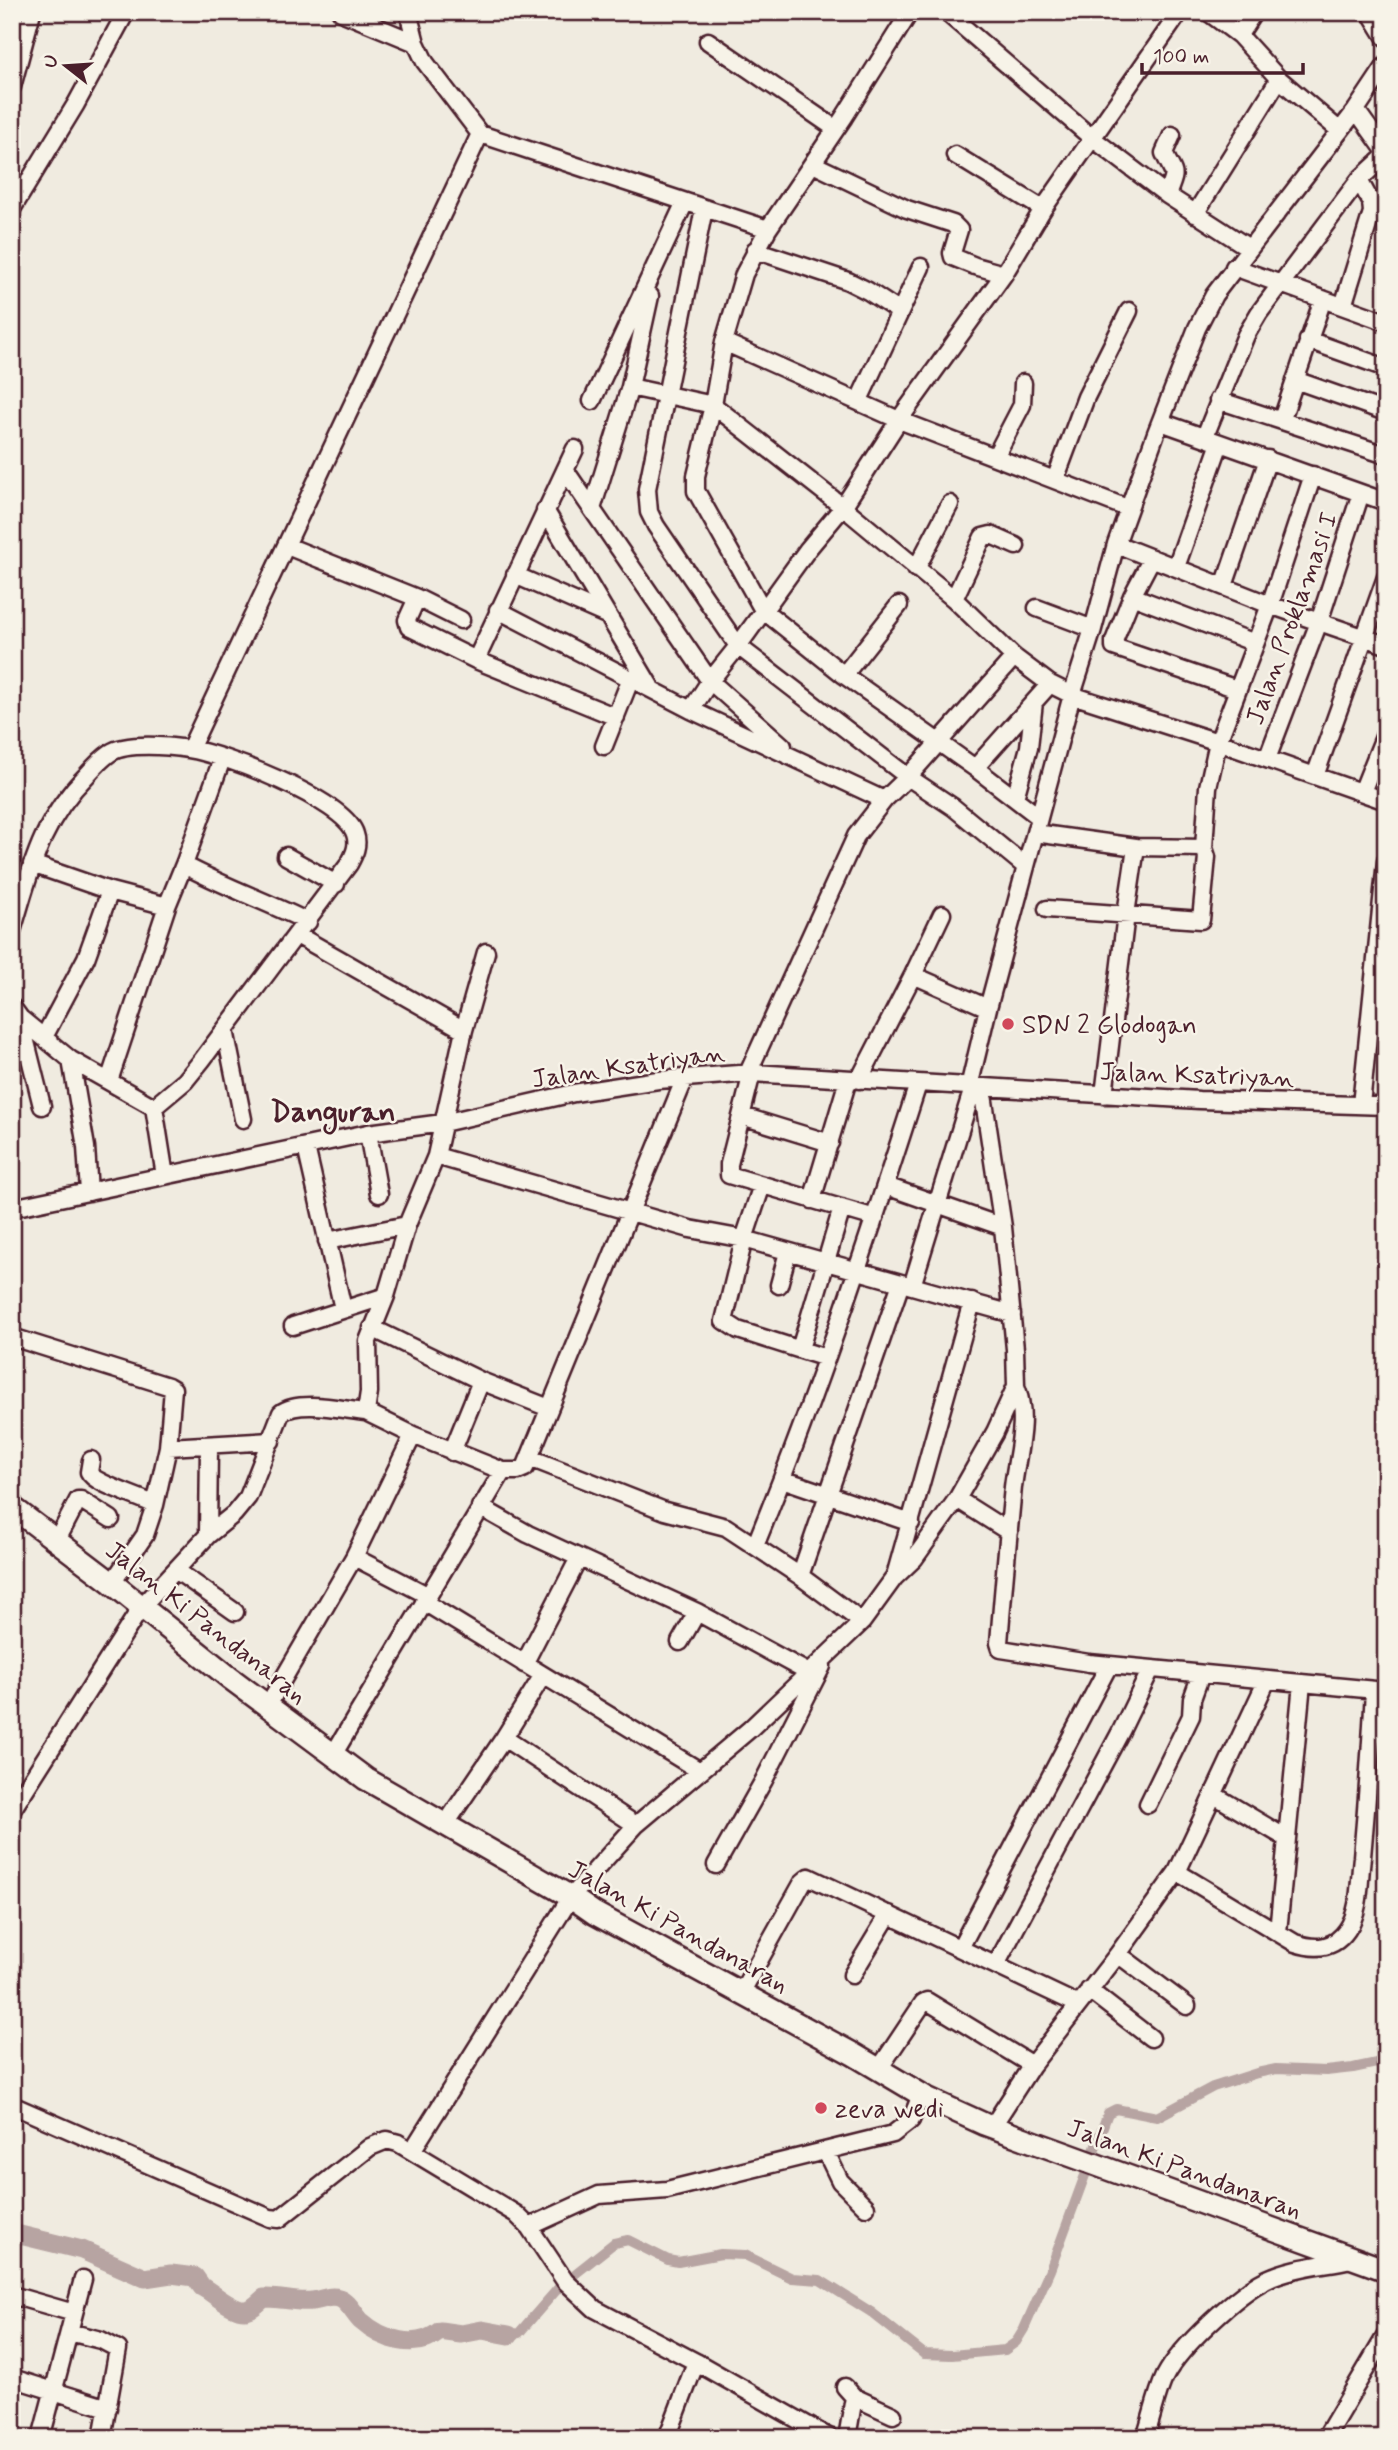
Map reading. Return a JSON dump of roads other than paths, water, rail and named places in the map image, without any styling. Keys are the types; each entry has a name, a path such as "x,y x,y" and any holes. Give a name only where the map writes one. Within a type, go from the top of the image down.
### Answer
{"main road":[{"name":"Jalan Ki Pandanaran","path":"12,1507 366,1779 571,1897 594,1913 880,2069 921,2095 992,2127 1386,2270"}],"street":[{"path":"12,87 33,12"},
{"path":"12,209 76,104 125,12"},
{"path":"341,12 416,43"},
{"path":"408,12 416,43 430,69 480,134 768,229"},
{"path":"910,12 836,129 768,229 744,274 724,342 713,405 696,476 696,491 763,610 844,674 1039,817"},
{"path":"946,12 1092,138 1167,195 1249,248"},
{"path":"691,710 807,549 843,507 899,420 1004,274 1043,209 1180,12"},
{"path":"1208,12 1239,35 1279,79 1340,131"},
{"path":"1239,35 1254,12"},
{"path":"1370,12 1384,31"},
{"path":"708,41 836,129"},
{"path":"800,1576 906,1285 939,1204 975,1088 988,1008 1072,695 1127,508 1205,311 1234,267 1356,110 1386,65"},
{"path":"1195,214 1279,79"},
{"path":"1176,567 1212,440 1218,400 1251,325 1359,180 1386,153 1356,110"},
{"path":"190,749 480,134"},
{"path":"1167,195 1174,178 1174,170 1164,153 1172,135"},
{"path":"955,155 1043,209"},
{"path":"813,164 907,209 953,224 959,230 953,257 1004,274"},
{"path":"1343,306 1372,212 1371,202 1359,180"},
{"path":"592,401 685,202"},
{"path":"704,209 647,489 649,512 738,646 908,777 953,807 1026,867"},
{"path":"755,250 848,281 900,312"},
{"path":"859,400 921,267"},
{"path":"1234,267 1385,320"},
{"path":"592,509 630,387 650,296"},
{"path":"1282,419 1323,299"},
{"path":"1055,480 1086,397 1129,311"},
{"path":"1308,340 1386,368"},
{"path":"724,342 899,420 1127,508"},
{"path":"1295,380 1386,412"},
{"path":"995,457 1022,405 1023,383"},
{"path":"630,387 713,405 843,507 954,599 1014,657 1050,684 1072,695 1218,742 1386,801"},
{"path":"1218,400 1384,449"},
{"path":"1161,422 1386,502"},
{"path":"476,660 575,449"},
{"path":"1224,586 1268,459"},
{"path":"565,470 710,681 796,758"},
{"path":"1047,909 1201,919 1207,860 1204,848 1208,788 1218,742 1270,605 1313,475"},
{"name":"Jalan Proklamasi I","path":"1267,759 1319,622 1361,494"},
{"path":"916,569 950,504"},
{"path":"545,510 651,688"},
{"path":"954,599 983,537 991,535 1016,546"},
{"path":"1116,544 1270,605 1386,645"},
{"path":"287,546 417,598 461,620"},
{"path":"1152,558 1132,596 1114,641 1114,648 1237,690"},
{"path":"515,575 606,615"},
{"path":"1315,776 1386,577"},
{"path":"1132,596 1255,643"},
{"path":"417,598 407,620 409,627 476,660 616,717"},
{"path":"844,674 900,605"},
{"path":"1037,608 1093,629"},
{"path":"498,610 691,710 884,800"},
{"path":"875,1218 728,1174 750,1073 850,847 884,800 908,777 1014,657"},
{"path":"604,746 631,678"},
{"path":"975,768 1050,684"},
{"path":"1015,798 1029,747 1034,702"},
{"path":"1362,792 1386,732"},
{"path":"12,931 32,864 47,826 60,804 76,786 109,753 118,749 133,746 190,749 222,759 275,778 318,798 334,808 350,824 356,836 355,854 336,884 185,1080 154,1107"},
{"path":"109,1081 167,906 222,759"},
{"path":"1035,833 1136,847 1204,848"},
{"path":"1104,1095 1136,847"},
{"path":"286,856 336,884"},
{"path":"1361,1105 1384,904 1386,861"},
{"path":"185,862 186,866 308,922"},
{"path":"32,864 110,891 167,906"},
{"path":"44,1037 86,958 110,891"},
{"path":"812,1200 853,1080 914,975 942,914"},
{"path":"297,934 464,1030"},
{"path":"366,1412 369,1392 366,1348 386,1296 407,1225 436,1156 464,1030 485,952"},
{"path":"914,975 988,1008"},
{"path":"16,1013 71,1060 154,1107"},
{"path":"16,1013 42,1105"},
{"path":"225,1030 243,1119"},
{"path":"71,1060 86,1147 89,1192"},
{"name":"Jalan Ksatriyan","path":"12,1208 368,1133 443,1123 573,1093 685,1077 750,1073 1104,1095 1386,1106"},
{"path":"12,1810 18,1789 142,1606 208,1535 234,1514 248,1497 281,1413 302,1406 366,1412 452,1452 503,1471 522,1470 530,1458 685,1077"},
{"path":"755,1546 857,1272 918,1084"},
{"path":"975,1088 1003,1227 1016,1349 1016,1386 1022,1404 999,1647 1011,1652 1109,1665 1380,1691 1357,1899 1351,1924 1338,1941 1324,1947 1295,1943 1177,1872"},
{"path":"154,1107 165,1176"},
{"path":"741,1116 830,1143"},
{"path":"368,1133 379,1194"},
{"path":"306,1147 343,1309"},
{"path":"436,1156 690,1229 744,1239 1012,1314"},
{"path":"762,1185 724,1314 726,1324 826,1358"},
{"path":"886,1185 1003,1227"},
{"path":"800,1349 842,1208"},
{"path":"327,1241 407,1225"},
{"path":"779,1285 788,1252"},
{"path":"293,1326 386,1296"},
{"path":"894,1578 972,1302"},
{"path":"372,1328 481,1381 550,1408"},
{"path":"12,1337 173,1389 168,1447 155,1505 145,1535 112,1583"},
{"path":"452,1452 481,1381"},
{"path":"412,2151 571,1897 636,1825 750,1729 862,1622 894,1578 914,1559 957,1499 1001,1420 1016,1386"},
{"path":"268,1705 354,1556 413,1435"},
{"path":"168,1447 209,1447 271,1441"},
{"path":"208,1535 209,1447"},
{"path":"530,1458 665,1511 719,1524 741,1535 862,1622"},
{"path":"91,1460 89,1472 94,1479 140,1496 155,1505"},
{"path":"333,1755 503,1471"},
{"path":"782,1479 828,1497 911,1523"},
{"path":"957,1499 1010,1532"},
{"path":"56,1542 78,1500 111,1519"},
{"path":"480,1507 528,1534 697,1612 809,1673"},
{"path":"354,1556 700,1771"},
{"path":"524,1664 579,1558"},
{"path":"177,1571 235,1612"},
{"path":"680,1642 697,1612"},
{"path":"716,1865 764,1780 828,1654"},
{"path":"960,1948 1109,1665"},
{"path":"996,1965 1121,1731 1151,1669"},
{"path":"1148,1804 1192,1714 1192,1699 1201,1674"},
{"path":"445,1825 543,1675"},
{"path":"992,2127 1032,2065 1177,1872 1267,1680"},
{"path":"1278,1933 1302,1682"},
{"path":"504,1738 636,1825"},
{"path":"1214,1795 1286,1838"},
{"path":"741,1993 806,1878 811,1878 1077,2004"},
{"path":"852,1975 889,1914"},
{"path":"1118,1954 1187,2006"},
{"path":"1089,1990 1151,2038"},
{"path":"880,2069 923,2003 927,2001 1032,2065"},
{"path":"529,2227 599,2195 660,2192 899,2132 911,2120 921,2095"},
{"path":"14,2112 279,2219 370,2147 390,2141 412,2151 516,2214 529,2227 565,2281 595,2309 696,2362 830,2438"},
{"path":"825,2152 840,2181 866,2207"},
{"path":"1145,2438 1162,2383 1170,2368 1190,2343 1235,2302 1273,2277 1352,2259"},
{"path":"41,2438 83,2279"},
{"path":"15,2296 74,2313"},
{"path":"69,2332 101,2340 118,2349 102,2438"},
{"path":"1325,2438 1386,2335"},
{"path":"667,2438 696,2362"},
{"path":"12,2378 107,2407"},
{"path":"847,2438 849,2392 893,2415"}],"waterway":[{"path":"509,2335 519,2333 561,2285 614,2243 628,2240 668,2260 678,2262 721,2254 745,2255 792,2278 820,2280 871,2312 924,2354 952,2355 1005,2350 1016,2342 1024,2329 1050,2270 1108,2113 1116,2109 1157,2117 1213,2087 1257,2073 1276,2069 1326,2071 1386,2061"},
{"path":"12,2233 82,2250 145,2278 171,2274 195,2277 202,2287 238,2309 251,2308 264,2298 306,2301 335,2297 345,2302 369,2328 400,2341 421,2341 440,2331 461,2334 482,2330 509,2335"}],"place":[{"name":"SDN 2 Glodogan","path":"1008,1024"},
{"name":"zeva wedi","path":"821,2108"}],"district":[{"name":"Danguran","path":"333,1111"}]}
